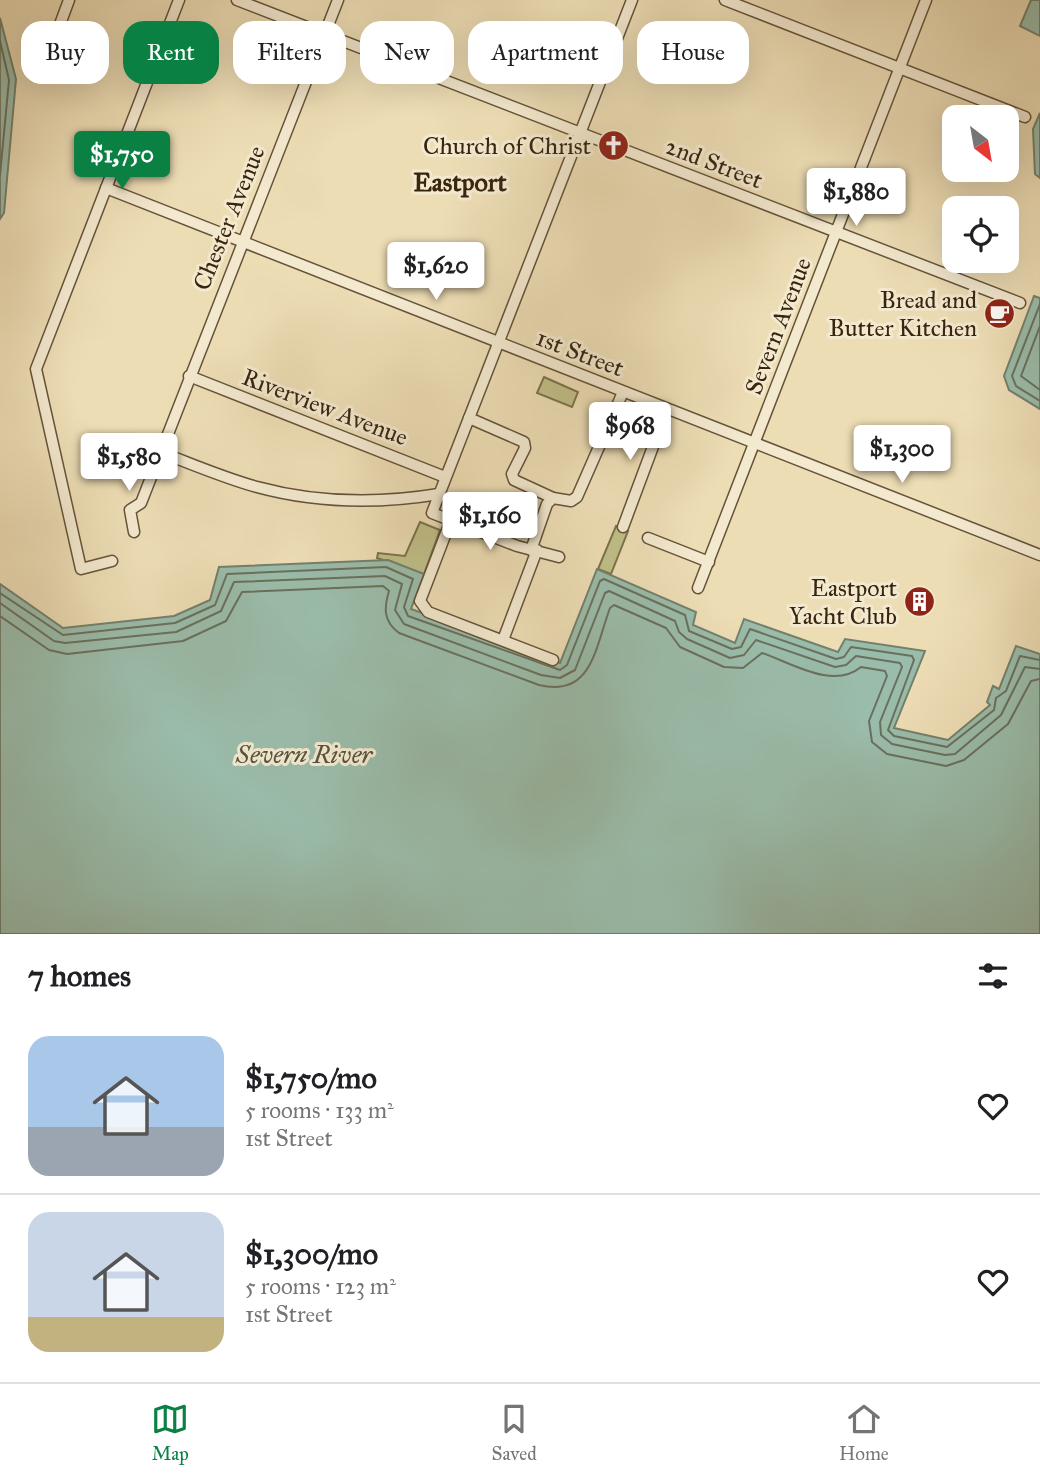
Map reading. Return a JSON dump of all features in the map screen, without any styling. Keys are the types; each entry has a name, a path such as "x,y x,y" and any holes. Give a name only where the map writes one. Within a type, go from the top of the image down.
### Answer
{"street":[{"path":"61,21 69,0"},
{"path":"112,561 81,569 36,369 179,0"},
{"name":"2nd Street","path":"237,0 291,21"},
{"name":"Chester Avenue","path":"330,21 338,0"},
{"path":"559,557 432,513 632,0"},
{"path":"725,0 1025,117"},
{"name":"Severn Avenue","path":"698,588 926,0"},
{"name":"2nd Street","path":"346,42 1020,303"},
{"name":"Chester Avenue","path":"134,532 130,510 141,503 305,84"},
{"name":"1st Street","path":"106,188 1040,555"},
{"name":"Riverview Avenue","path":"189,376 445,477"},
{"path":"469,418 524,442 525,448 512,474 514,480 553,498 571,501 578,496 623,392"},
{"path":"623,527 667,409"},
{"path":"160,452 257,487 319,498 370,501 439,494"},
{"path":"503,640 547,504 553,498"},
{"path":"451,520 420,601 428,612 553,660"},
{"path":"648,538 709,562"}],"shaded area":[{"path":"544,377 578,392 572,407 537,393"},
{"path":"420,522 440,530 424,574 377,558 378,553 405,556"},
{"path":"616,526 628,531 611,574 598,569"}],"water":[{"path":"1031,0 1040,0 1040,36 1020,26"},
{"path":"0,18 16,79 4,213 0,219"},
{"path":"1040,113 1040,178 1035,174 1033,129"},
{"path":"1034,296 1040,298 1040,409 1009,390 1004,376"},
{"name":"Severn River","path":"388,560 424,574 411,609 560,663 597,569 696,612 693,625 735,643 744,619 838,652 845,639 925,651 894,728 948,740 990,705 987,702 993,686 999,689 1016,646 1040,654 1040,934 0,934 0,584 63,628 174,616 210,600 219,567"}],"place":[{"name":"Church of Christ","path":"614,146"},
{"name":"Bread and Butter Kitchen","path":"1000,314"},
{"name":"Eastport Yacht Club","path":"920,602"}],"district":[{"name":"Eastport","path":"460,182"}]}
